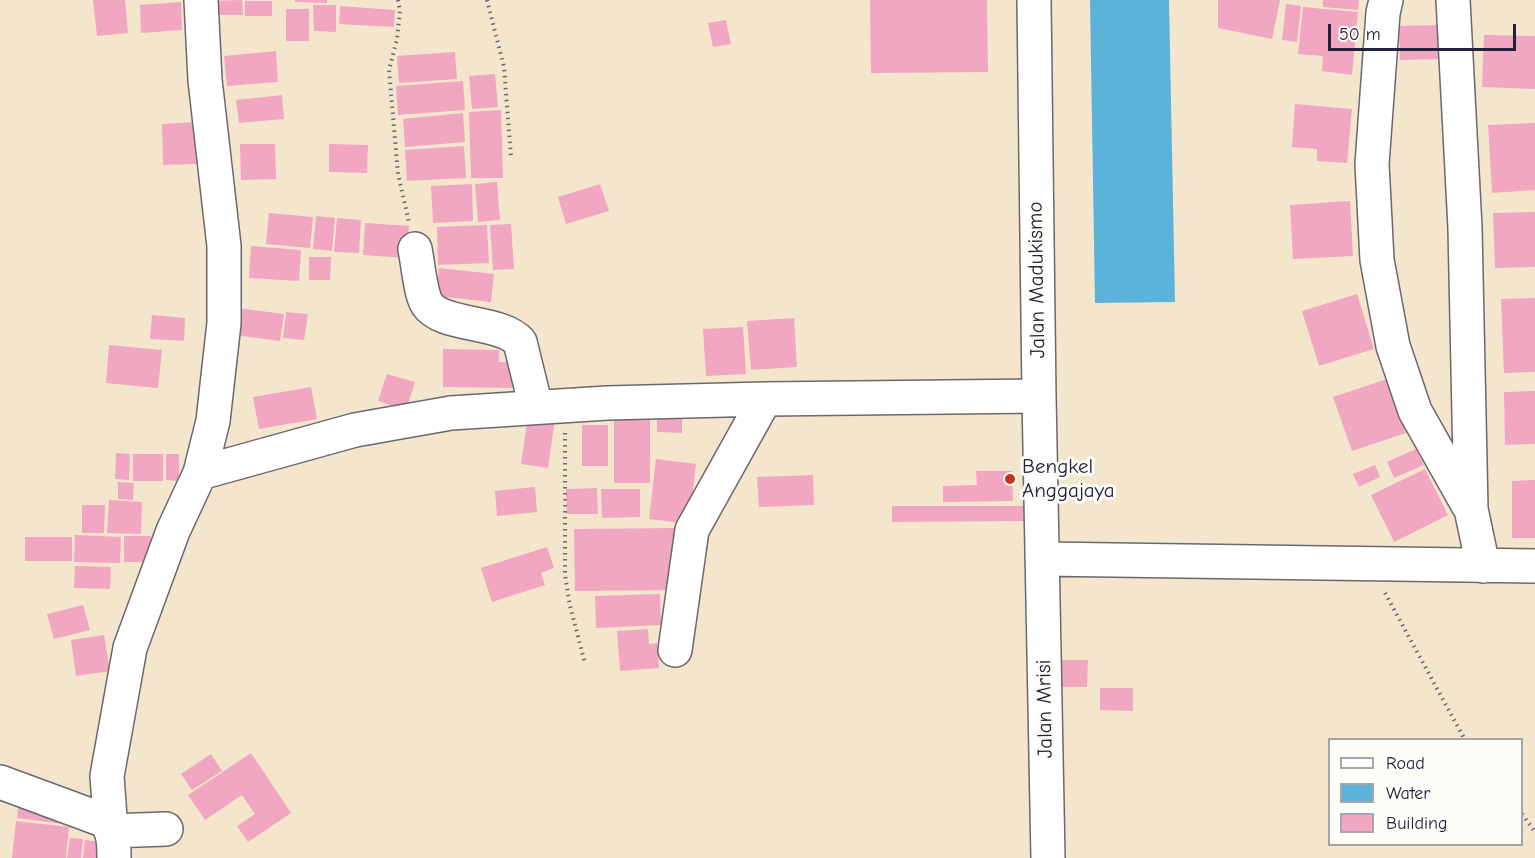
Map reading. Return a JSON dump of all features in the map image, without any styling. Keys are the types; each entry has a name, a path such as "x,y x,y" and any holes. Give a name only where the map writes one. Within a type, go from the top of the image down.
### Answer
{"street":[{"path":"113,845 107,776 130,648 173,531 200,473 213,421 224,323 224,257 205,80 201,0"},
{"name":"Jalan Madukismo","path":"1034,0 1043,559"},
{"path":"1386,0 1383,13 1372,164 1377,260 1393,346 1415,411 1471,509"},
{"path":"1453,0 1465,228 1471,509 1483,566"},
{"path":"415,249 427,304 436,312 500,330 515,337 520,342 551,406"},
{"path":"200,473 355,430 451,413 551,406 765,399 1039,396"},
{"path":"675,650 692,530 765,399"},
{"path":"1043,559 1535,566"},
{"name":"Jalan Mrisi","path":"1043,559 1048,858"},
{"path":"0,782 103,820 108,824 113,845"},
{"path":"113,845 166,829"}],"path":[{"path":"398,0 400,11 397,39 389,70 398,174 415,249"},
{"path":"487,0 504,67 511,158"},
{"path":"551,406 565,575 570,606 585,663"},
{"path":"1369,564 1464,738"},
{"path":"1523,817 1535,832"}],"water":[{"path":"1090,0 1169,0 1175,302 1095,303"}],"building":[{"path":"93,0 125,0 128,33 97,36"},
{"path":"242,0 243,15 208,15 208,1"},
{"path":"295,0 327,0 327,3 295,2"},
{"path":"870,0 987,0 988,72 871,73"},
{"path":"1218,0 1280,0 1272,39 1218,28"},
{"path":"1323,0 1359,0 1358,10 1323,7"},
{"path":"245,1 272,1 272,16 245,16"},
{"path":"181,2 182,30 141,33 140,5"},
{"path":"1286,4 1301,6 1297,42 1282,40"},
{"path":"313,5 336,5 336,32 314,31"},
{"path":"340,6 395,10 394,27 339,24"},
{"path":"1303,7 1358,12 1352,75 1322,71 1323,56 1298,54"},
{"path":"286,9 309,9 309,41 286,41"},
{"path":"726,20 731,44 713,47 708,23"},
{"path":"1440,25 1440,59 1400,60 1399,26"},
{"path":"1484,35 1535,36 1535,89 1482,87"},
{"path":"276,51 278,82 227,86 224,56"},
{"path":"455,52 457,79 399,83 397,56"},
{"path":"495,74 498,107 472,109 469,76"},
{"path":"463,81 465,110 398,115 396,86"},
{"path":"282,95 284,119 239,123 236,100"},
{"path":"1295,104 1352,109 1347,163 1317,161 1317,149 1292,147"},
{"path":"501,110 503,178 471,178 469,112"},
{"path":"463,113 465,142 405,147 403,119"},
{"path":"195,122 196,164 163,165 162,124"},
{"path":"1535,123 1535,190 1492,193 1488,125"},
{"path":"240,144 275,144 276,179 241,180"},
{"path":"329,144 368,145 367,173 329,172"},
{"path":"464,146 466,178 407,181 405,150"},
{"path":"497,182 500,220 478,222 475,184"},
{"path":"472,184 473,221 433,223 431,186"},
{"path":"600,184 609,211 566,224 558,197"},
{"path":"1350,201 1353,256 1293,259 1290,205"},
{"path":"1535,212 1535,267 1495,268 1493,213"},
{"path":"269,213 313,217 310,248 266,244"},
{"path":"316,216 335,218 332,251 313,249"},
{"path":"337,218 361,220 359,253 334,252"},
{"path":"365,223 409,226 406,258 363,255"},
{"path":"511,224 514,269 493,270 490,225"},
{"path":"487,225 489,263 438,265 437,227"},
{"path":"251,246 301,250 299,281 249,278"},
{"path":"309,257 331,257 330,280 309,280"},
{"path":"439,268 494,274 491,302 436,296"},
{"path":"1357,294 1374,349 1319,366 1302,311"},
{"path":"1535,298 1535,372 1504,373 1501,299"},
{"path":"237,308 284,314 280,341 234,335"},
{"path":"286,312 308,314 304,340 283,338"},
{"path":"152,315 185,318 184,341 150,339"},
{"path":"794,318 797,367 751,370 747,321"},
{"path":"743,327 746,374 706,376 703,329"},
{"path":"109,345 162,350 158,388 106,383"},
{"path":"443,349 499,350 499,362 516,362 517,388 443,387"},
{"path":"387,374 415,382 406,410 378,401"},
{"path":"1387,379 1406,433 1352,451 1333,397"},
{"path":"311,387 317,419 259,429 253,397"},
{"path":"1535,391 1535,444 1505,445 1504,392"},
{"path":"657,411 682,411 682,433 657,432"},
{"path":"528,416 555,419 548,468 521,464"},
{"path":"614,418 650,418 650,483 614,483"},
{"path":"582,425 608,425 608,466 582,466"},
{"path":"1416,449 1424,465 1394,478 1387,462"},
{"path":"116,453 130,454 129,480 115,479"},
{"path":"133,454 163,454 163,481 133,481"},
{"path":"166,454 179,454 179,481 166,480"},
{"path":"656,459 696,464 689,524 649,519"},
{"path":"1375,465 1380,477 1359,487 1353,474"},
{"path":"1425,469 1448,515 1394,542 1371,495"},
{"path":"976,471 1012,471 1013,501 943,502 943,486 977,485"},
{"path":"813,475 814,505 759,507 757,477"},
{"path":"1535,480 1535,538 1512,538 1512,481"},
{"path":"118,482 134,483 133,500 118,499"},
{"path":"535,487 537,512 497,516 495,491"},
{"path":"597,488 598,514 567,514 566,489"},
{"path":"601,489 640,489 640,517 602,518"},
{"path":"109,500 142,502 141,534 107,533"},
{"path":"82,505 105,505 104,533 82,533"},
{"path":"892,506 1024,506 1024,521 892,522"},
{"path":"677,528 678,590 575,591 574,529"},
{"path":"75,535 121,537 120,563 74,562"},
{"path":"124,536 151,536 152,562 124,562"},
{"path":"25,537 72,537 72,561 25,561"},
{"path":"547,547 554,568 541,573 545,585 492,602 481,568"},
{"path":"75,566 111,567 110,589 74,588"},
{"path":"660,594 661,625 596,628 595,596"},
{"path":"83,605 90,630 54,639 47,614"},
{"path":"648,629 649,644 657,643 659,668 620,671 617,631"},
{"path":"104,635 110,671 76,676 71,640"},
{"path":"1058,660 1088,660 1087,687 1058,687"},
{"path":"1100,688 1133,688 1133,711 1100,710"},
{"path":"251,753 291,813 248,842 237,826 255,814 242,795 205,820 188,795"},
{"path":"211,754 222,771 192,790 181,774"},
{"path":"20,793 70,825 17,818"},
{"path":"16,821 69,827 66,858 12,858"},
{"path":"70,838 83,839 81,858 67,858"},
{"path":"85,840 102,842 100,858 83,858"}],"place":[{"name":"Bengkel Anggajaya","path":"1010,479"}]}
